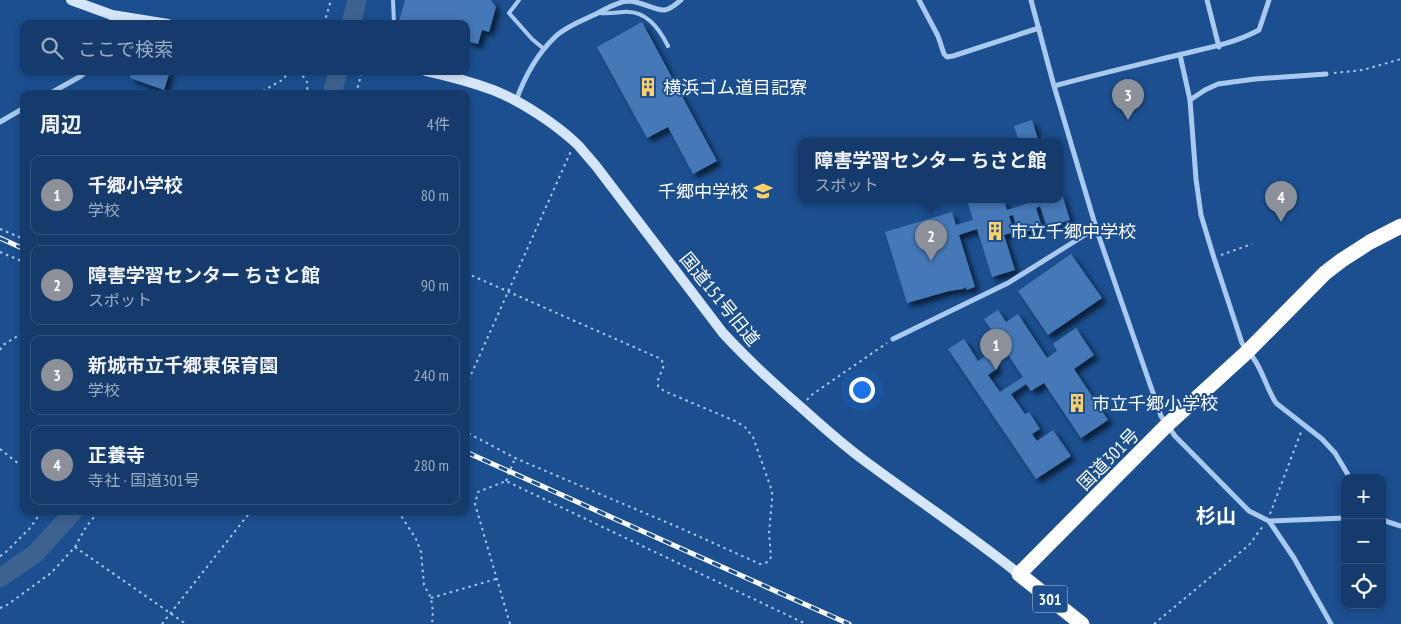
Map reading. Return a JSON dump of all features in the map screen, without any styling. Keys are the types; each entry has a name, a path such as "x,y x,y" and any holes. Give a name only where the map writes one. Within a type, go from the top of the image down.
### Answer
{"highway":[{"name":"国道301号","path":"1019,574 1167,425 1247,352 1325,273 1370,242 1401,226"},
{"name":"301","path":"1019,574 1082,624"}],"street":[{"path":"71,0 112,20"},
{"path":"516,101 522,84 544,49 557,35 621,2 630,1 659,10 666,10 681,0"},
{"path":"919,0 947,57 1039,28"},
{"path":"1031,0 1054,86 1097,231 1160,416 1175,436 1248,511 1269,521 1341,518"},
{"path":"1206,0 1219,47"},
{"path":"1054,86 1219,47 1247,36 1259,30 1269,0"},
{"path":"1180,55 1190,100 1196,179 1201,215 1242,342 1247,352 1254,359 1270,395 1276,403 1322,439 1335,453 1348,474"},
{"path":"1190,100 1218,84 1255,79 1326,74"},
{"path":"56,90 82,75"},
{"name":"国道151号旧道","path":"442,75 478,85 516,101 541,116 577,144 596,166 723,333 767,377 836,438 1019,574"},
{"path":"0,122 20,110"},
{"path":"893,339 1008,283 1088,234 1097,231"},
{"path":"1386,520 1401,526"},
{"path":"1269,521 1294,558 1331,624"}],"lane":[{"path":"393,0 394,20"},
{"path":"519,0 509,12 532,39 544,49"},
{"path":"598,13 625,12 642,15 655,25 668,46"}],"path":[{"path":"325,20 331,0"},
{"path":"1326,74 1363,70 1401,59"},
{"path":"265,90 284,79 286,75"},
{"path":"302,75 307,81 307,90"},
{"path":"357,90 361,75"},
{"path":"470,377 570,152 577,144"},
{"path":"0,229 20,237"},
{"path":"1214,258 1252,244"},
{"path":"0,252 20,260"},
{"path":"470,275 661,359 664,365 658,380 658,386 664,391 745,427 753,437 772,491 769,533 771,557 768,562 760,564 514,458 470,434"},
{"path":"0,350 3,345 20,334"},
{"path":"800,407 810,396 893,339"},
{"path":"1154,624 1249,544 1269,521 1304,425"},
{"path":"0,449 20,465"},
{"path":"506,481 514,458"},
{"path":"510,624 475,504 478,492 506,481 806,624"},
{"path":"0,556 30,528 39,515"},
{"path":"0,608 51,573 75,547 95,515"},
{"path":"162,624 248,515"},
{"path":"401,515 416,539 421,552 424,585 431,598 433,611 432,624"},
{"path":"75,547 186,624"},
{"path":"431,598 497,579"}],"building":[{"path":"405,0 491,0 496,7 489,32 482,30 478,44 470,42 470,20 399,20"},
{"name":"横浜ゴム道目記寮","path":"642,22 717,161 693,174 668,127 647,138 597,47"},
{"path":"131,75 169,75 164,90 130,78"},
{"path":"1032,120 1038,138 1018,138 1014,126"},
{"path":"1063,198 1070,220 1047,227 1040,206 1036,208 1042,227 1019,234 1013,215 1009,216 1014,232 1004,235 1015,270 992,277 977,229 959,235 975,287 966,290 966,287 949,291 907,303 885,232 952,212 956,225 973,220 968,203 1005,203 1007,210 1028,203 1063,203"},
{"path":"1071,254 1102,298 1048,335 1018,291"},
{"name":"市立千郷小学校","path":"998,310 1006,322 1018,314 1047,358 1057,351 1053,344 1076,328 1094,355 1074,369 1108,420 1081,438 1044,383 1031,391 1026,384 1011,394 1025,414 1029,412 1040,429 1032,434 1037,441 1053,430 1071,456 1036,479 948,349 964,339 978,361 989,354 998,368 988,375 1000,392 1023,377 984,319"}],"waterway":[{"path":"352,20 357,0"},
{"path":"333,90 337,75"},
{"path":"0,578 36,553 70,515"}],"railway":[{"path":"0,238 20,247"},
{"path":"470,454 849,624"}],"place":[{"name":"横浜ゴム道目記寮","path":"648,87"},
{"name":"新城市立千郷東保育園","path":"1128,120"},
{"name":"千郷中学校","path":"763,191"},
{"name":"正養寺","path":"1281,222"},
{"name":"市立千郷中学校","path":"995,231"},
{"name":"障害学習センター ちさと館","path":"931,261"},
{"name":"千郷小学校","path":"996,370"},
{"name":"市立千郷小学校","path":"1077,403"}],"district":[{"name":"杉山","path":"1216,516"}]}
